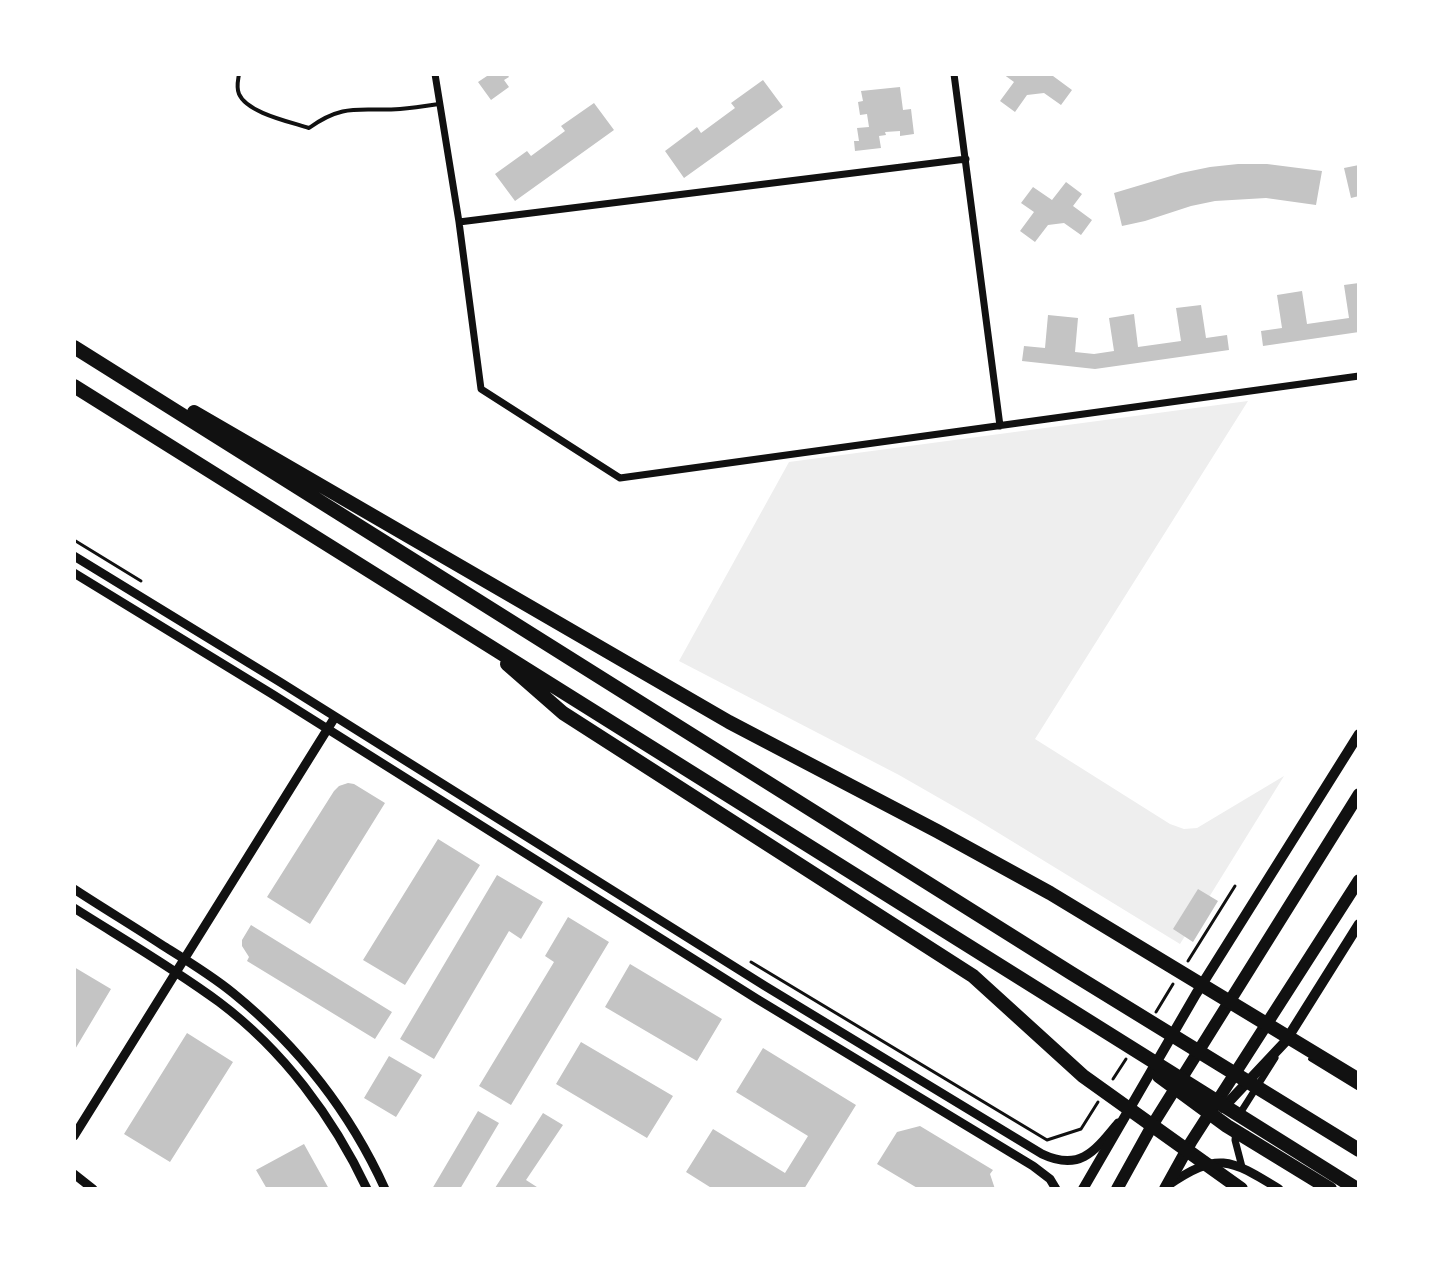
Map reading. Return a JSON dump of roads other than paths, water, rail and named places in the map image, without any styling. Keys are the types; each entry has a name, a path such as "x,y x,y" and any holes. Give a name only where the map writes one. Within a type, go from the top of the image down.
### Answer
{"highway":[{"path":"74,345 729,722 1050,893 1359,1080"},
{"path":"74,345 1071,973 1355,1147"},
{"path":"74,386 1357,1189"},
{"path":"470,633 563,713 973,976 1083,1076 1241,1189"},
{"path":"1078,1016 1227,1126 1330,1189"}],"main road":[{"path":"1083,1189 1196,994 1359,734"},
{"path":"1117,1189 1153,1124 1359,794"},
{"path":"1166,1187 1191,1142 1359,880"},
{"path":"1191,1142 1285,1042 1359,924"}],"street":[{"path":"435,74 481,389 620,478 1359,376"},
{"path":"954,74 1000,426"},
{"path":"459,222 966,159"},
{"path":"74,556 752,978 1042,1154 1054,1160 1079,1160 1098,1147 1127,1111"},
{"path":"74,573 731,983 1033,1166 1050,1179 1056,1189"},
{"path":"74,1136 335,717"},
{"path":"74,889 231,991 294,1050 350,1123 385,1189"},
{"path":"74,908 221,1004 282,1061 336,1131 367,1189"},
{"path":"1242,1167 1235,1140 1236,1123 1285,1042"},
{"path":"1166,1187 1192,1169 1218,1163 1242,1167 1279,1189"},
{"path":"74,1174 93,1189"}],"lane":[{"path":"239,74 237,86 245,103 266,114 309,128 330,115 346,110 439,104"},
{"path":"1285,1042 1297,1050"},
{"path":"1309,1058 1359,1089"}]}
